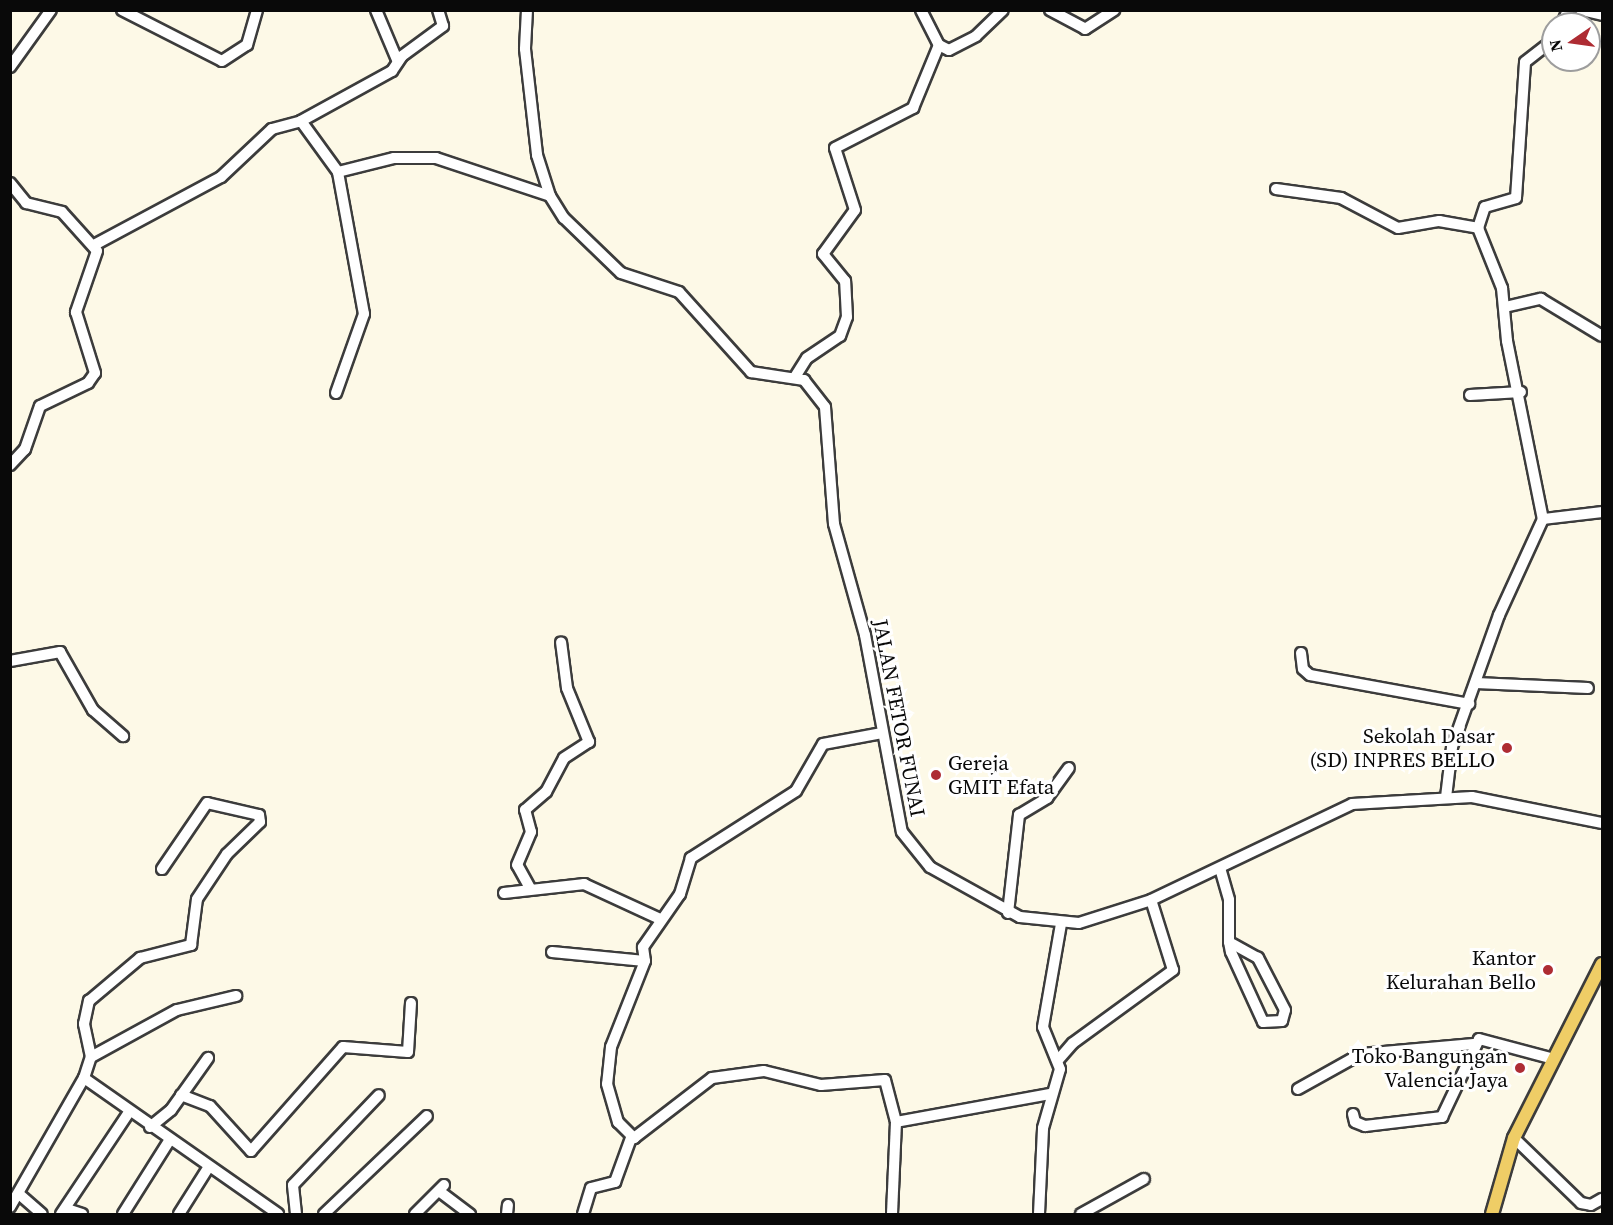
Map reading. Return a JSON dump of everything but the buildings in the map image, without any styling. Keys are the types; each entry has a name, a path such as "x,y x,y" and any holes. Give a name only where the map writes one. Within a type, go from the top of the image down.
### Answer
{"main road":[{"path":"1492,1215 1514,1138 1602,964"}],"street":[{"path":"10,67 51,10"},
{"path":"122,10 222,61 247,45 257,10"},
{"path":"376,10 398,62"},
{"path":"96,244 221,177 272,129 301,121 380,79 443,26 438,10"},
{"path":"527,10 525,49 537,155 550,196 576,231 621,273 685,296 726,350 751,372 795,377 807,358 840,336 847,317 845,281 823,254 855,210 835,148 910,111 939,45"},
{"path":"921,10 939,45 949,50 965,44 1003,10"},
{"path":"1050,10 1084,29 1114,10"},
{"path":"1581,10 1602,15"},
{"path":"1446,797 1452,747 1499,615 1543,519 1504,307 1478,228 1485,207 1510,202 1517,195 1525,62 1541,49"},
{"path":"301,121 338,172 364,314 336,393"},
{"path":"338,172 394,158 436,158 550,196"},
{"path":"10,183 26,202 58,210 96,244"},
{"path":"1276,189 1341,198 1398,228 1439,221 1478,228"},
{"path":"10,465 25,449 40,406 88,383 95,374 76,312 93,269 96,244"},
{"path":"1504,307 1541,299 1602,336"},
{"name":"JALAN FETOR FUNAI","path":"795,377 816,392 827,416 834,524 865,635 902,832 910,847 960,887 1008,913 1060,924 1150,900 1352,804 1446,797 1520,804 1602,824"},
{"path":"1470,394 1521,392"},
{"path":"1543,519 1602,512"},
{"path":"530,888 517,865 531,832 525,810 546,792 564,758 589,742 567,688 561,642"},
{"path":"10,662 60,652 93,710 123,736"},
{"path":"1301,653 1303,669 1310,675 1469,704"},
{"path":"1476,683 1588,688"},
{"path":"631,1138 618,1122 608,1084 611,1047 645,960 644,947 660,919 680,894 691,858 796,790 823,744 882,733"},
{"path":"1008,913 1019,815 1047,798 1069,768"},
{"path":"10,1207 84,1078 91,1057 84,1024 89,1001 140,957 191,945 197,898 227,854 260,822 259,815 207,803 162,869"},
{"path":"1220,868 1229,900 1229,942 1263,1022 1282,1021 1285,1010 1258,958 1229,942"},
{"path":"504,893 530,888 584,884 660,919"},
{"path":"1039,1215 1050,1094 1059,1059 1073,1043 1173,970 1150,900"},
{"path":"1059,1059 1043,1027 1060,924"},
{"path":"552,952 645,960"},
{"path":"91,1057 177,1010 236,996"},
{"path":"181,1095 210,1106 251,1151 343,1047 408,1052 411,1003"},
{"path":"1298,1089 1360,1054 1474,1044 1489,1040 1554,1059"},
{"path":"1353,1114 1355,1122 1365,1126 1442,1117 1474,1044"},
{"path":"150,1127 181,1095 208,1058"},
{"path":"631,1138 646,1133 709,1079 764,1071 821,1085 885,1080 896,1122 891,1215"},
{"path":"84,1078 169,1141 278,1215"},
{"path":"896,1122 1050,1094"},
{"path":"296,1215 293,1185 379,1095"},
{"path":"82,1215 64,1212 129,1112"},
{"path":"324,1215 427,1116"},
{"path":"583,1215 591,1188 615,1182 631,1138"},
{"path":"1514,1138 1581,1203 1591,1205 1602,1199"},
{"path":"123,1215 169,1141"},
{"path":"179,1215 208,1168"},
{"path":"1081,1215 1144,1179"},
{"path":"415,1215 442,1188 470,1215"},
{"path":"19,1194 42,1215"}],"place":[{"name":"Sekolah Dasar (SD) INPRES BELLO","path":"1507,748"},
{"name":"Gereja GMIT Efata","path":"936,775"},
{"name":"Kantor Kelurahan Bello","path":"1548,970"},
{"name":"Toko Bangungan Valencia Jaya","path":"1520,1068"}]}
